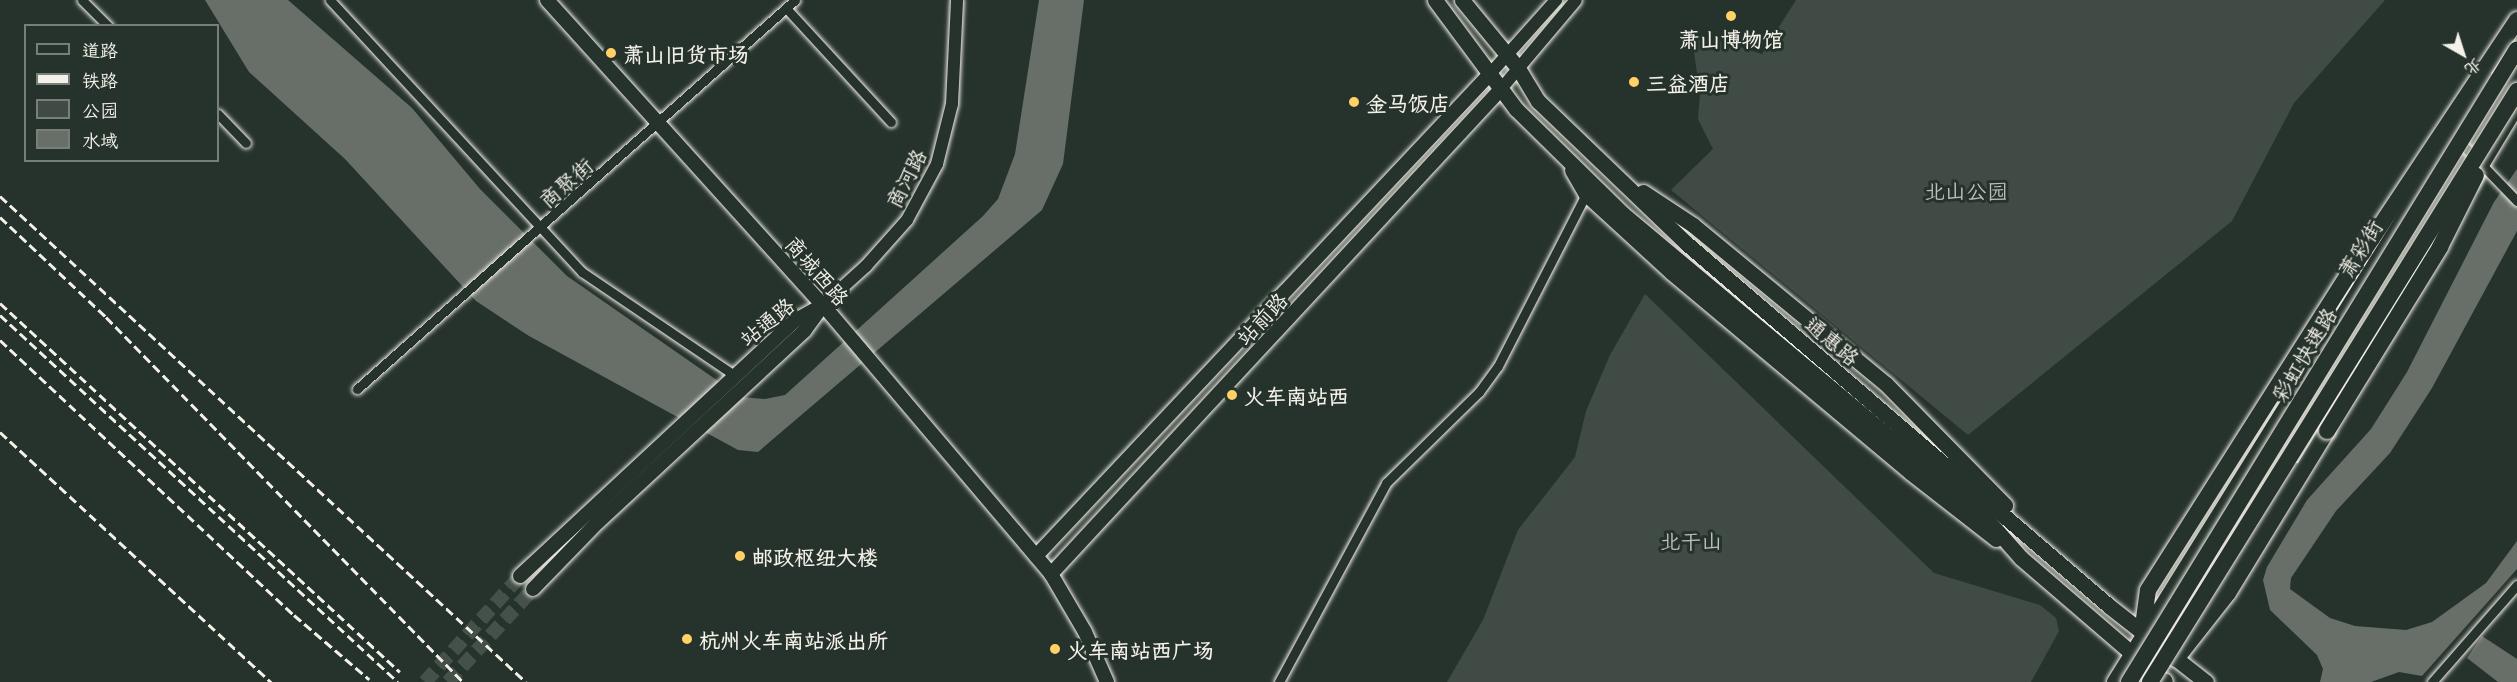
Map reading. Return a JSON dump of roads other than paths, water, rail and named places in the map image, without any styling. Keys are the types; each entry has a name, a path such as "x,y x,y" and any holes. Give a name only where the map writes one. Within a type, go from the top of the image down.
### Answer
{"highway":[{"path":"2142,633 2148,590 2276,386 2517,20"},
{"name":"彩虹快速路","path":"2129,682 2517,49"},
{"path":"2176,658 2228,593 2440,248 2517,91"},
{"name":"彩虹快速路","path":"2162,682 2517,91"}],"main road":[{"name":"商城西路","path":"547,0 823,305 845,334 1051,574 1085,632 1107,682"},
{"name":"通惠路","path":"1435,0 1501,90 1623,214 1983,515 2022,558 2132,653 2162,682"},
{"name":"通惠路","path":"1462,0 1518,68 1538,101 1577,141 1686,243 2033,537 2142,633 2206,682"},
{"name":"萧彩街","path":"2115,682 2142,633 2453,135 2517,39"},
{"path":"1036,556 1489,75"},
{"name":"站前路","path":"1051,574 1501,90"},
{"path":"2162,682 2517,107"},
{"path":"1577,141 1645,194 1693,225 1886,384 1971,468 2033,537"},
{"path":"1562,152 1586,194 1671,272 1910,472 2022,558"},
{"name":"站通路","path":"520,576 681,423 794,321 823,305"},
{"name":"站通路","path":"533,589 694,431 749,384 805,330 823,305"}],"street":[{"path":"82,0 106,24"},
{"path":"330,0 543,225 582,272 734,375"},
{"name":"商聚街","path":"357,389 795,0"},
{"name":"商河路","path":"823,305 866,266 908,220 937,164 952,104 957,0"},
{"path":"1489,75 1556,0"},
{"path":"1501,90 1576,0"},
{"path":"786,8 891,123"},
{"path":"219,115 246,143"},
{"path":"2453,135 2517,201"},
{"path":"1279,682 1386,483 1479,392 1498,366 1586,194"},
{"path":"2432,682 2517,585"}],"water":[{"path":"205,0 288,0 412,108 480,189 567,276 741,397 765,399 785,395 983,216 998,199 1015,154 1039,0 1084,0 1063,164 1042,210 758,452 738,450 529,336 476,301 345,159 249,72"},
{"path":"2517,169 2517,231 2432,388 2390,453 2336,511 2291,578 2290,589 2330,618 2355,626 2406,630 2432,622 2486,583 2517,541 2517,569 2422,676 2399,672 2371,682 2320,682 2323,669 2317,655 2270,610 2263,580 2267,567 2307,500 2371,429 2407,372 2494,202"},
{"path":"2482,636 2517,659 2517,682 2498,682 2467,658"}],"tunnel":[{"path":"425,682 520,576"},
{"path":"448,682 533,589"}],"railway":[{"path":"0,196 526,682"},
{"path":"0,217 106,317 463,682"},
{"path":"0,303 400,672"},
{"path":"0,315 398,682"},
{"path":"0,340 294,615 369,679"},
{"path":"0,432 271,682"}],"place":[{"name":"萧山博物馆","path":"1731,16"},
{"name":"萧山旧货市场","path":"611,53"},
{"name":"三益酒店","path":"1634,82"},
{"name":"金马饭店","path":"1354,102"},
{"name":"火车南站西","path":"1232,395"},
{"name":"邮政枢纽大楼","path":"740,556"},
{"name":"杭州火车南站派出所","path":"687,639"},
{"name":"火车南站西广场","path":"1055,649"}],"park label":[{"name":"北山公园","path":"1966,190"},
{"name":"北干山","path":"1691,540"}]}
